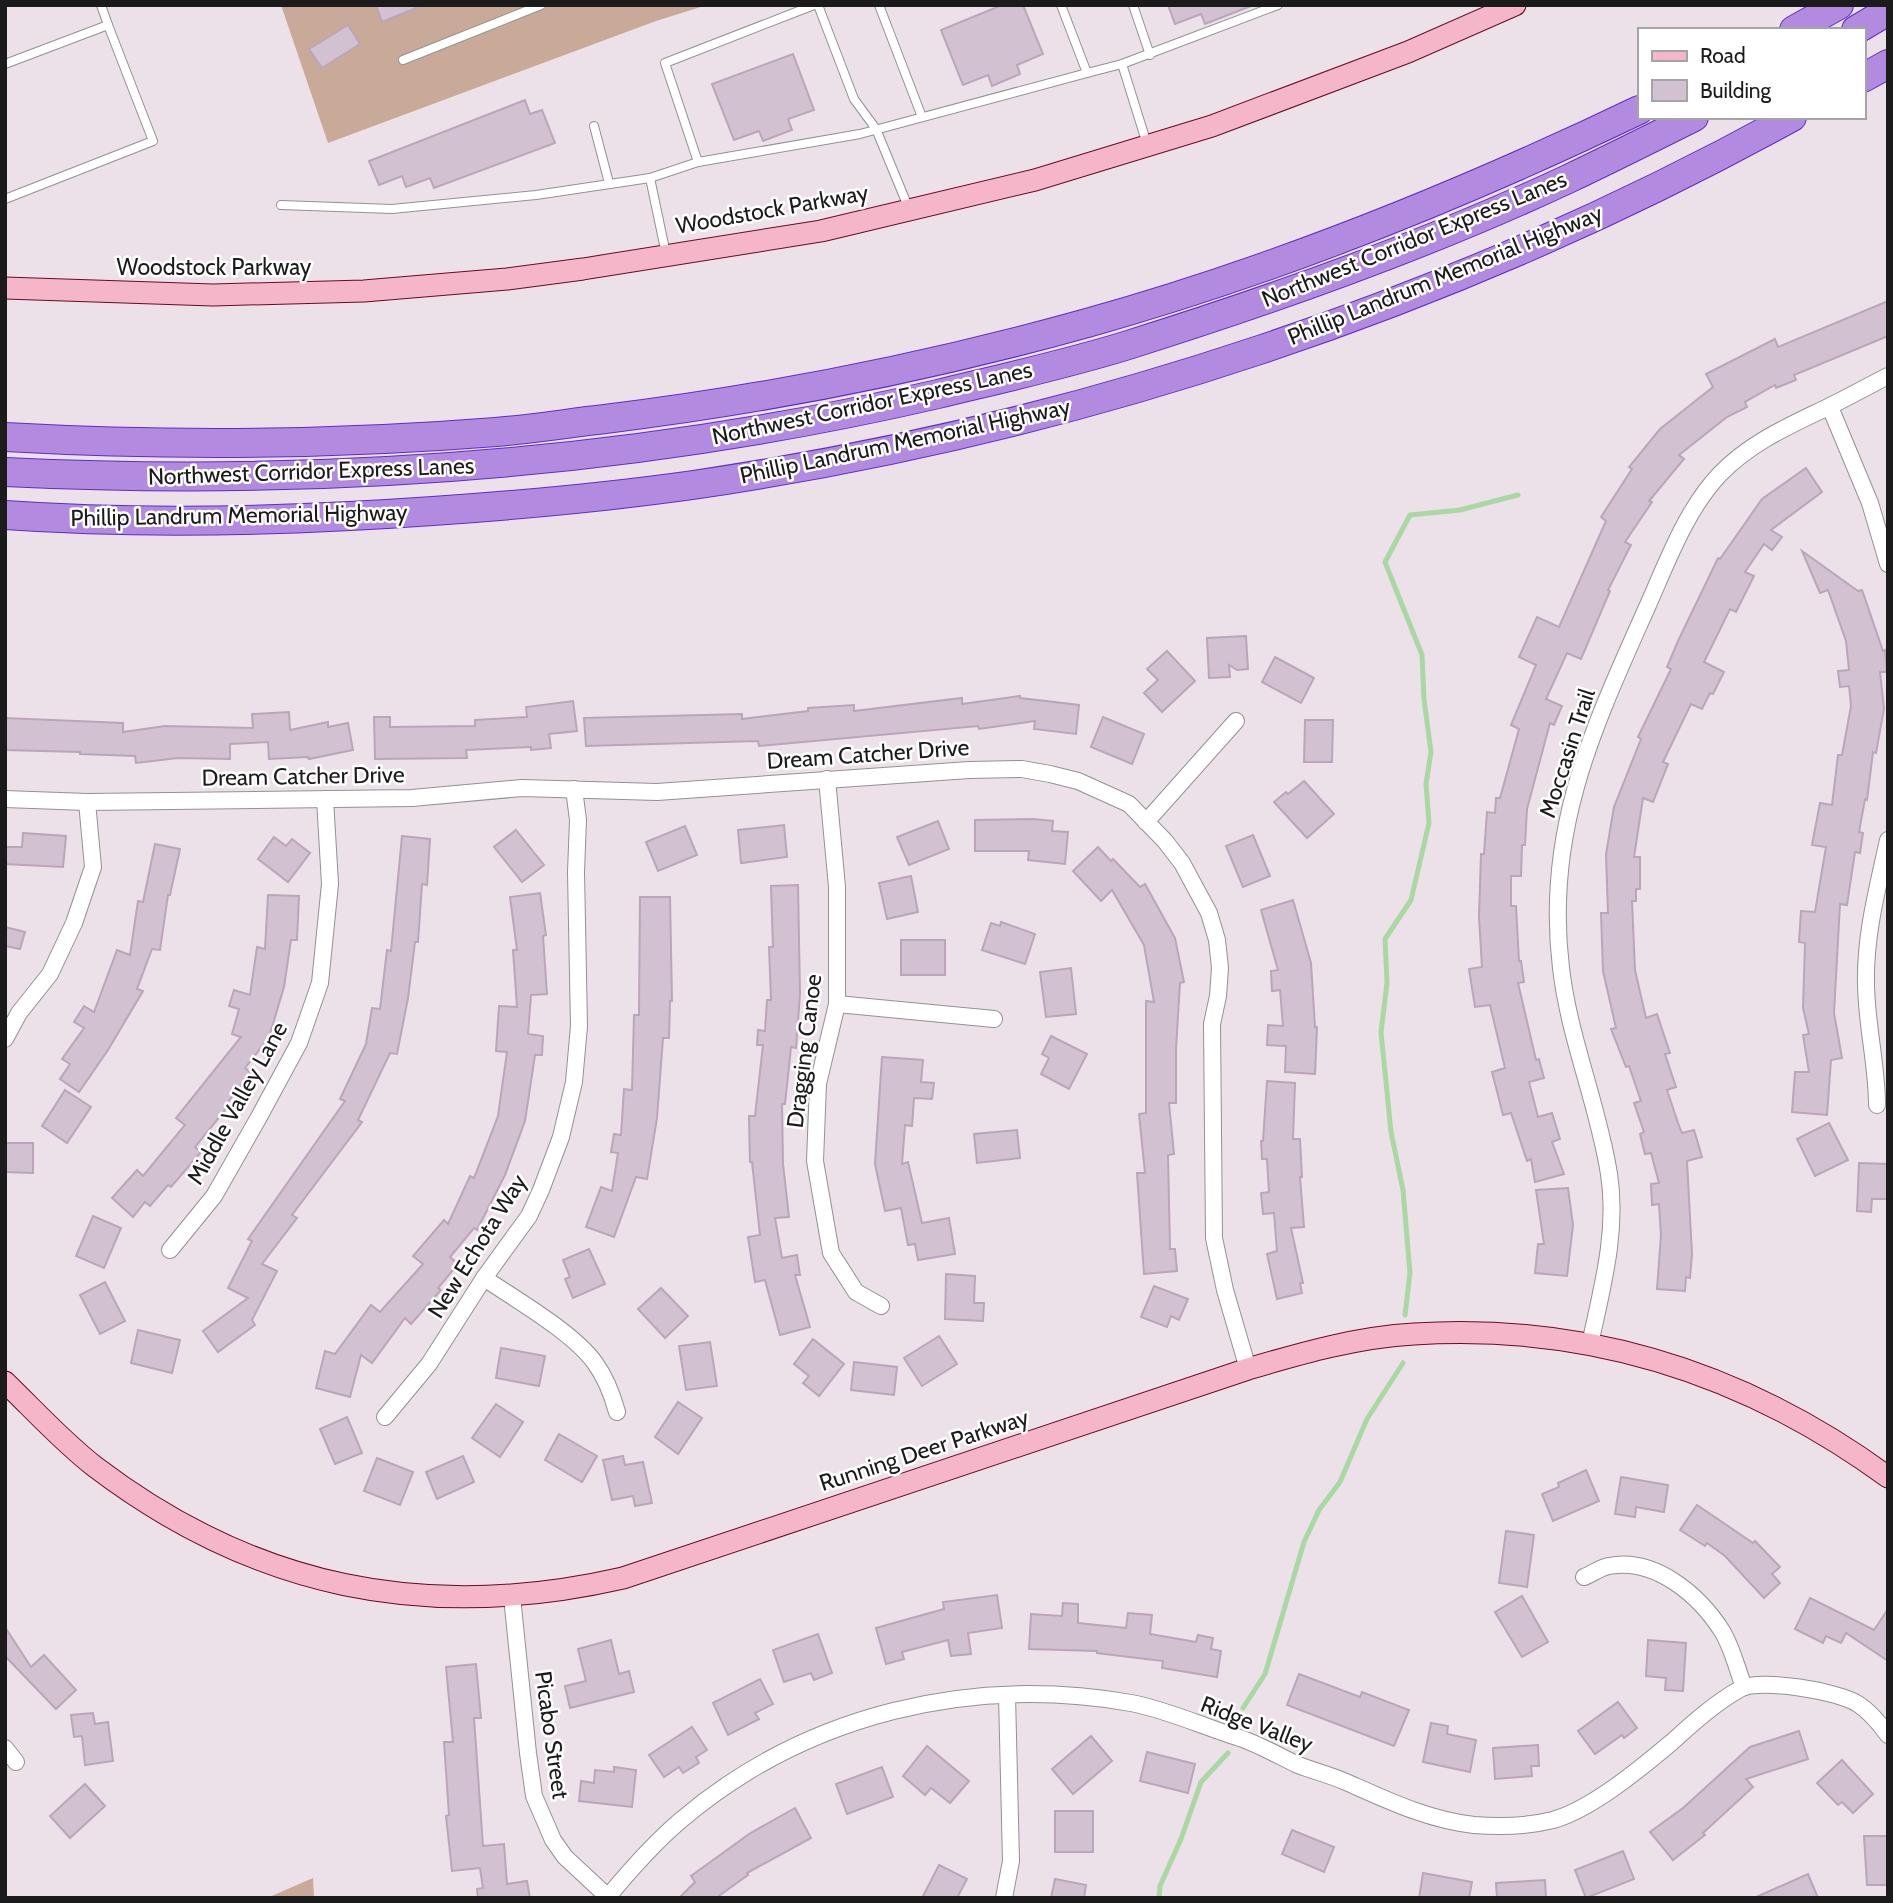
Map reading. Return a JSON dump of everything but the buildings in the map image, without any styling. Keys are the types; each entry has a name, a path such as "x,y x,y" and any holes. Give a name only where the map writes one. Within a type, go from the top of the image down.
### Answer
{"highway":[{"path":"1798,28 1839,5"},
{"path":"1859,28 1888,11"},
{"path":"1865,77 1888,64"},
{"path":"5,437 68,441 232,443 369,440 499,432 669,412 850,380 1089,322 1236,276 1464,189 1638,110"},
{"name":"Northwest Corridor Express Lanes","path":"5,472 90,476 250,477 407,472 653,446 885,406 1122,347 1344,272 1566,180 1690,119"},
{"name":"Phillip Landrum Memorial Highway","path":"5,515 139,520 337,518 546,503 693,485 836,460 978,430 1217,364 1375,308 1518,251 1630,200 1788,119"}],"street":[{"name":"Woodstock Parkway","path":"5,288 213,295 364,291 507,279 821,231 1035,180 1212,126 1343,78 1515,5"},
{"name":"Moccasin Trail","path":"1590,1344 1609,1245 1611,1198 1607,1163 1570,1022 1560,965 1559,892 1564,833 1579,772 1608,696 1673,549 1704,493 1721,473 1758,442 1888,376"},
{"path":"1829,407 1870,503 1888,564"},
{"path":"1146,822 1236,722"},
{"name":"Dream Catcher Drive","path":"5,799 87,802 412,798 522,788 657,792 969,770 1023,769 1069,778 1104,791 1129,804 1165,841 1197,887 1209,912 1217,940 1220,968 1212,1024 1214,1238 1225,1290 1248,1369"},
{"name":"Dragging Canoe","path":"827,779 837,887 837,1004 818,1084 815,1161 831,1253 856,1292 881,1306"},
{"name":"New Echota Way","path":"385,1417 429,1364 484,1278 529,1216 561,1137 574,1082 579,1026 576,873 578,820 575,789"},
{"name":"Middle Valley Lane","path":"170,1250 214,1196 299,1043 316,995 320,983 330,884 325,799"},
{"path":"5,1039 19,1013 50,974 74,923 93,867 87,802"},
{"path":"1877,1105 1877,1076 1867,1012 1866,956 1869,928 1888,840"},
{"path":"837,1004 994,1019"},
{"path":"484,1278 563,1332 594,1361 609,1385 617,1412"},
{"name":"Running Deer Parkway","path":"5,1382 91,1464 177,1522 226,1547 304,1575 384,1592 444,1598 512,1597 569,1590 649,1571 1248,1369 1340,1345 1413,1334 1501,1334 1590,1344 1689,1370 1754,1396 1843,1445 1888,1477"},
{"path":"1584,1577 1609,1566 1637,1566 1664,1574 1707,1611 1723,1632 1744,1686 1804,1687 1831,1694 1857,1703 1888,1735"},
{"name":"Picabo Street","path":"512,1597 534,1796 553,1840 589,1882 607,1898"},
{"name":"Ridge Valley","path":"607,1898 642,1857 680,1821 728,1784 772,1757 829,1731 878,1714 939,1701 1053,1694 1134,1704 1241,1739 1403,1807 1456,1823 1480,1826 1553,1820 1578,1810 1625,1780 1744,1686"},
{"path":"1004,1898 1011,1861 1007,1695"},
{"path":"5,1748 16,1762"}],"lane":[{"path":"5,199 153,141 101,5"},
{"path":"403,60 541,5"},
{"path":"698,163 665,63 816,5 854,99 876,129 909,209"},
{"path":"879,5 922,117"},
{"path":"1061,5 1087,73"},
{"path":"1133,5 1150,55"},
{"path":"281,205 392,209 536,195 650,178 698,163 876,129 1122,64 1278,5"},
{"path":"5,64 108,25"},
{"path":"1122,64 1147,144"},
{"path":"594,126 608,183"},
{"path":"650,178 667,254"}],"shaded area":[{"path":"281,5 707,5 656,21 328,143"},
{"path":"313,1878 314,1898 267,1898"}],"waterway":[{"path":"1405,1315 1410,1273 1403,1190 1391,1132 1381,1032 1387,983 1385,939 1411,900 1429,823 1426,784 1431,752 1422,655 1385,562 1410,515 1460,510 1518,495"},
{"path":"1243,1708 1265,1674 1304,1542 1319,1510 1340,1482 1367,1419 1403,1363"},
{"path":"1159,1898 1160,1886 1181,1839 1201,1782 1228,1753"}]}
